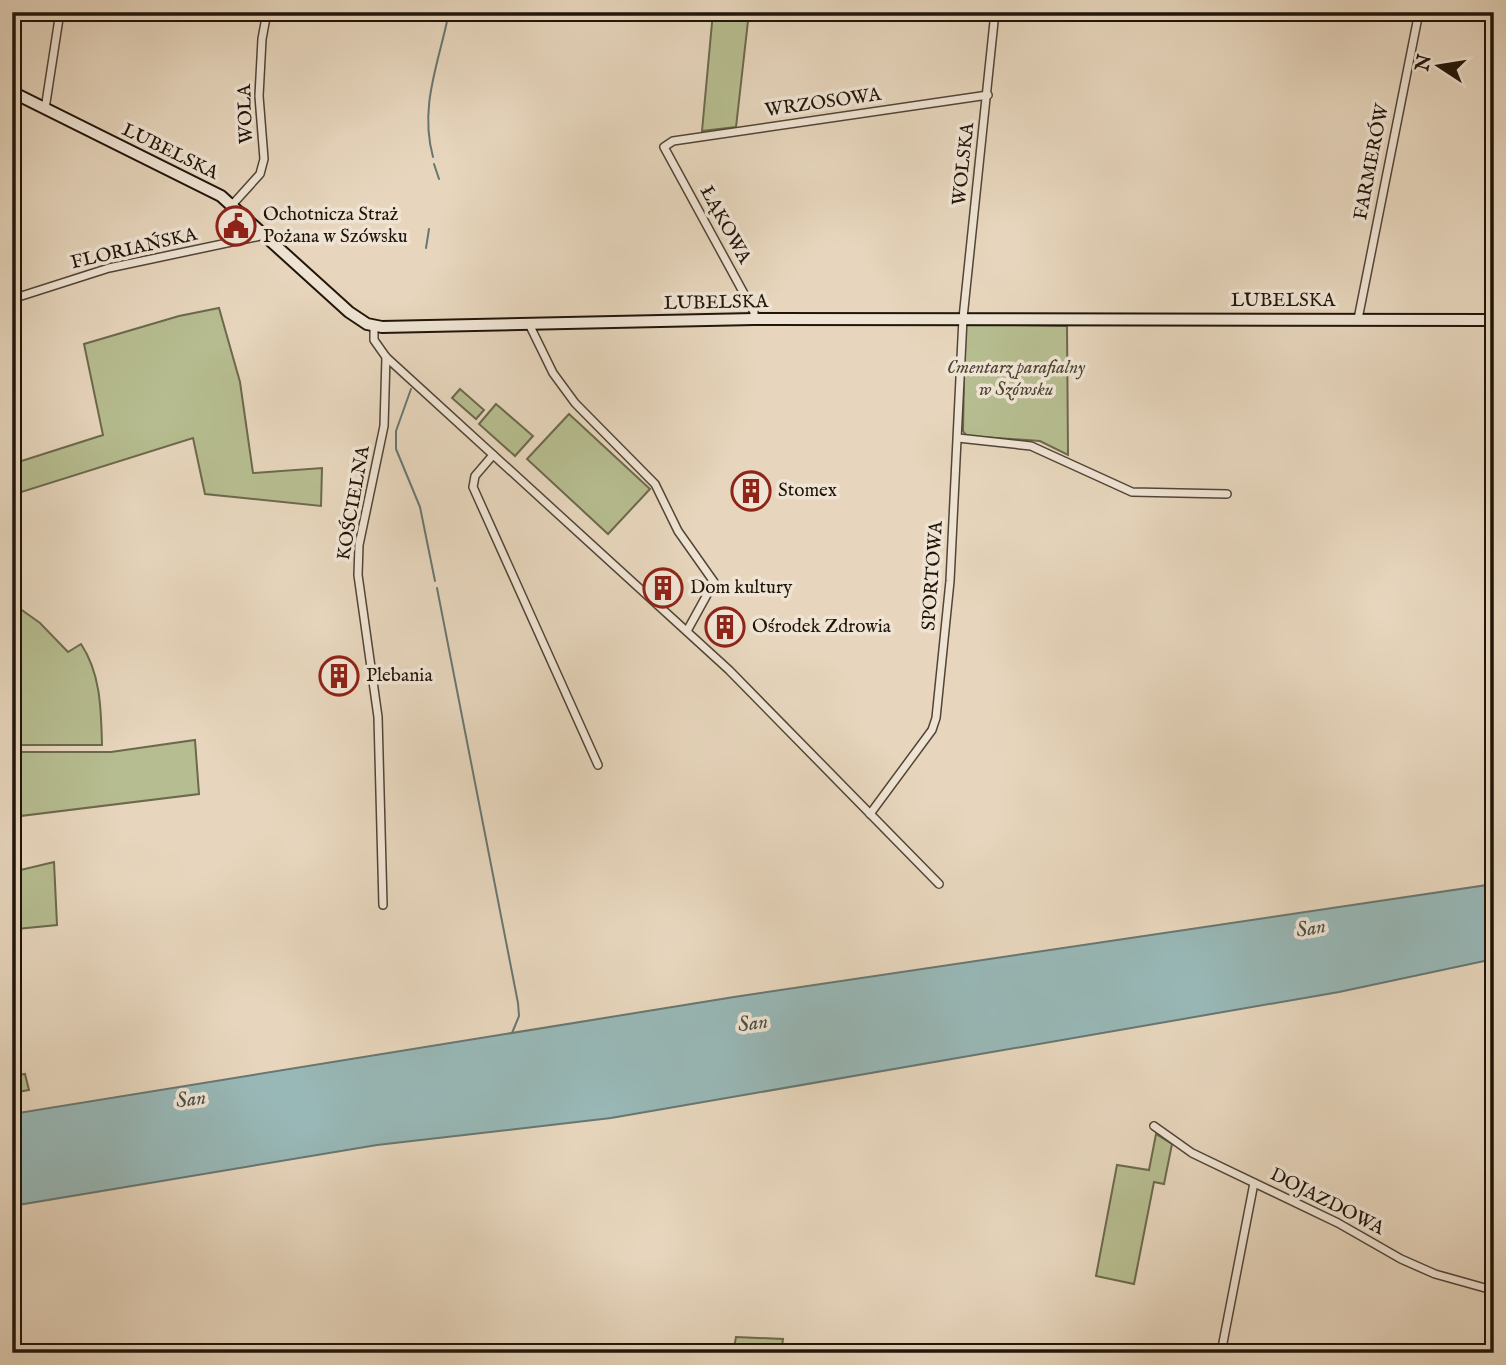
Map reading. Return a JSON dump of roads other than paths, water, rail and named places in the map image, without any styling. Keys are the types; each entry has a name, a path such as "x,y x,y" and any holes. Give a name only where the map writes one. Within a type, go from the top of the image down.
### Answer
{"main road":[{"name":"LUBELSKA","path":"12,92 209,189 265,234 342,306 374,326 398,328 754,319 1494,320"}],"street":[{"path":"45,109 60,12"},
{"name":"WOLA","path":"232,205 260,174 264,159 259,96 262,40 267,12"},
{"name":"WOLSKA","path":"963,318 995,12"},
{"name":"FARMERÓW","path":"1358,318 1419,12"},
{"name":"WRZOSOWA","path":"664,147 673,141 988,95"},
{"name":"ŁĄKOWA","path":"664,147 748,301 754,319"},
{"name":"FLORIAŃSKA","path":"12,299 109,268 265,234"},
{"name":"SPORTOWA","path":"870,814 932,730 936,718 950,581 963,318"},
{"path":"529,324 552,373 575,403 654,484 668,514 714,582 687,631"},
{"path":"374,326 374,340 386,358 687,631 773,713 939,884"},
{"name":"KOŚCIELNA","path":"383,905 378,717 358,575 359,545 384,426 386,358"},
{"path":"958,438 1031,446 1132,492 1227,494"},
{"path":"493,456 475,476 473,487 598,765"},
{"name":"DOJAZDOWA","path":"1154,1126 1192,1153 1435,1274 1485,1288 1494,1287"},
{"path":"1221,1353 1254,1183"}],"water":[{"name":"San","path":"1494,884 1494,959 1339,992 611,1118 377,1145 12,1206 12,1114 734,997"}],"waterway":[{"path":"433,157 429,138 429,102 449,12"},
{"path":"434,164 439,179"},
{"path":"426,248 429,229"},
{"path":"411,389 396,431 396,449 420,507 435,581"},
{"path":"437,588 518,1003 519,1016 512,1033"}],"place":[{"name":"Ochotnicza Straż Pożana w Szówsku","path":"236,226"},
{"name":"Stomex","path":"751,491"},
{"name":"Dom kultury","path":"663,588"},
{"name":"Ośrodek Zdrowia","path":"725,627"},
{"name":"Plebania","path":"339,676"}],"park label":[{"name":"Cmentarz parafialny w Szówsku","path":"1016,379"}]}
